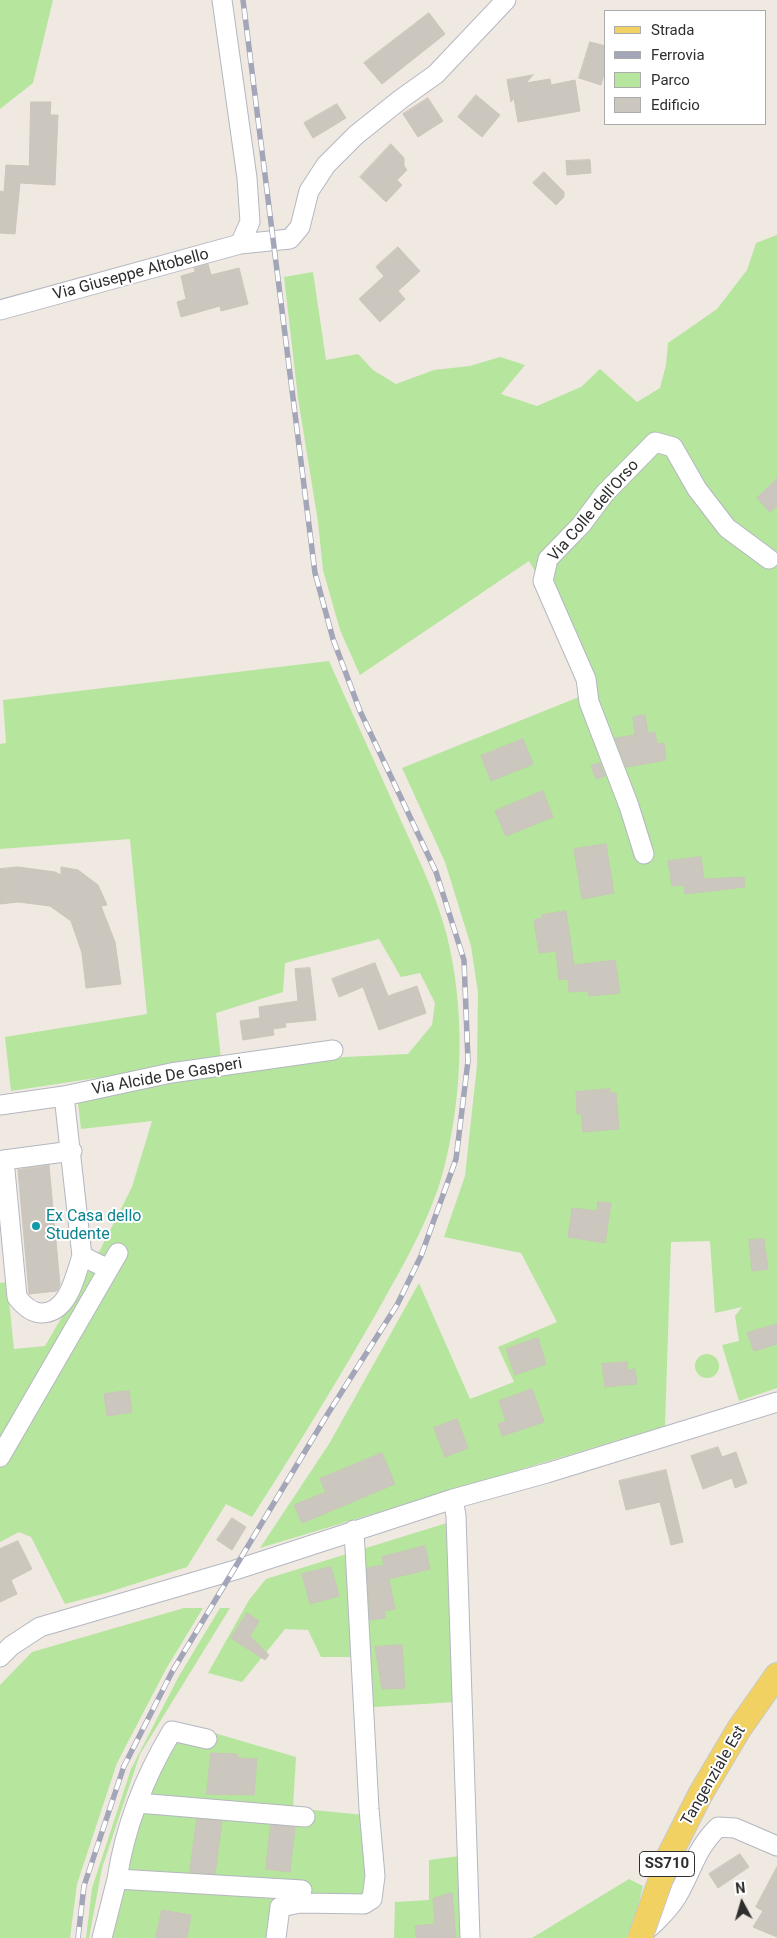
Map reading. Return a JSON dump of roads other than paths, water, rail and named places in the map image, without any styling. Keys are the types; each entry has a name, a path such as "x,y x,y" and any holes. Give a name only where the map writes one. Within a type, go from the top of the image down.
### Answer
{"main road":[{"name":"Tangenziale Est","path":"639,1938 669,1856 702,1792 739,1729 777,1676"}],"street":[{"path":"222,0 248,178 250,222 240,244"},
{"name":"Via Giuseppe Altobello","path":"0,310 240,244 290,239 300,227 309,191 326,165 356,135 436,74 506,0"},
{"name":"Via Colle dell'Orso","path":"644,854 589,702 586,679 543,581 548,559 581,525 605,493 655,442 673,447 697,489 726,528 769,559"},
{"name":"Via Alcide De Gasperi","path":"0,1106 64,1096 171,1073 333,1050"},
{"path":"64,1096 72,1151 82,1256 71,1289 57,1308 44,1313 35,1312 23,1305 17,1297 4,1160 72,1151"},
{"path":"0,1457 118,1253"},
{"path":"82,1256 108,1269"},
{"path":"0,1657 11,1646 40,1627 235,1570 453,1499 547,1473 777,1402"},
{"path":"453,1499 456,1516 470,1938"},
{"path":"276,1938 280,1907 301,1903 364,1904 372,1899 376,1876 368,1799 354,1530"},
{"path":"102,1938 117,1879 122,1849 156,1758 172,1731 207,1738"},
{"path":"138,1803 305,1817"},
{"path":"639,1938 662,1916 680,1892 704,1841 718,1827 735,1828 777,1846"},
{"path":"117,1879 302,1890"}],"railway":[{"path":"78,1938 84,1886 124,1766 172,1672 327,1415 397,1305 421,1256 456,1159 468,1061 464,960 436,872 360,711 333,639 315,573 243,0"}],"place":[{"name":"Ex Casa dello Studente","path":"36,1226"}]}
